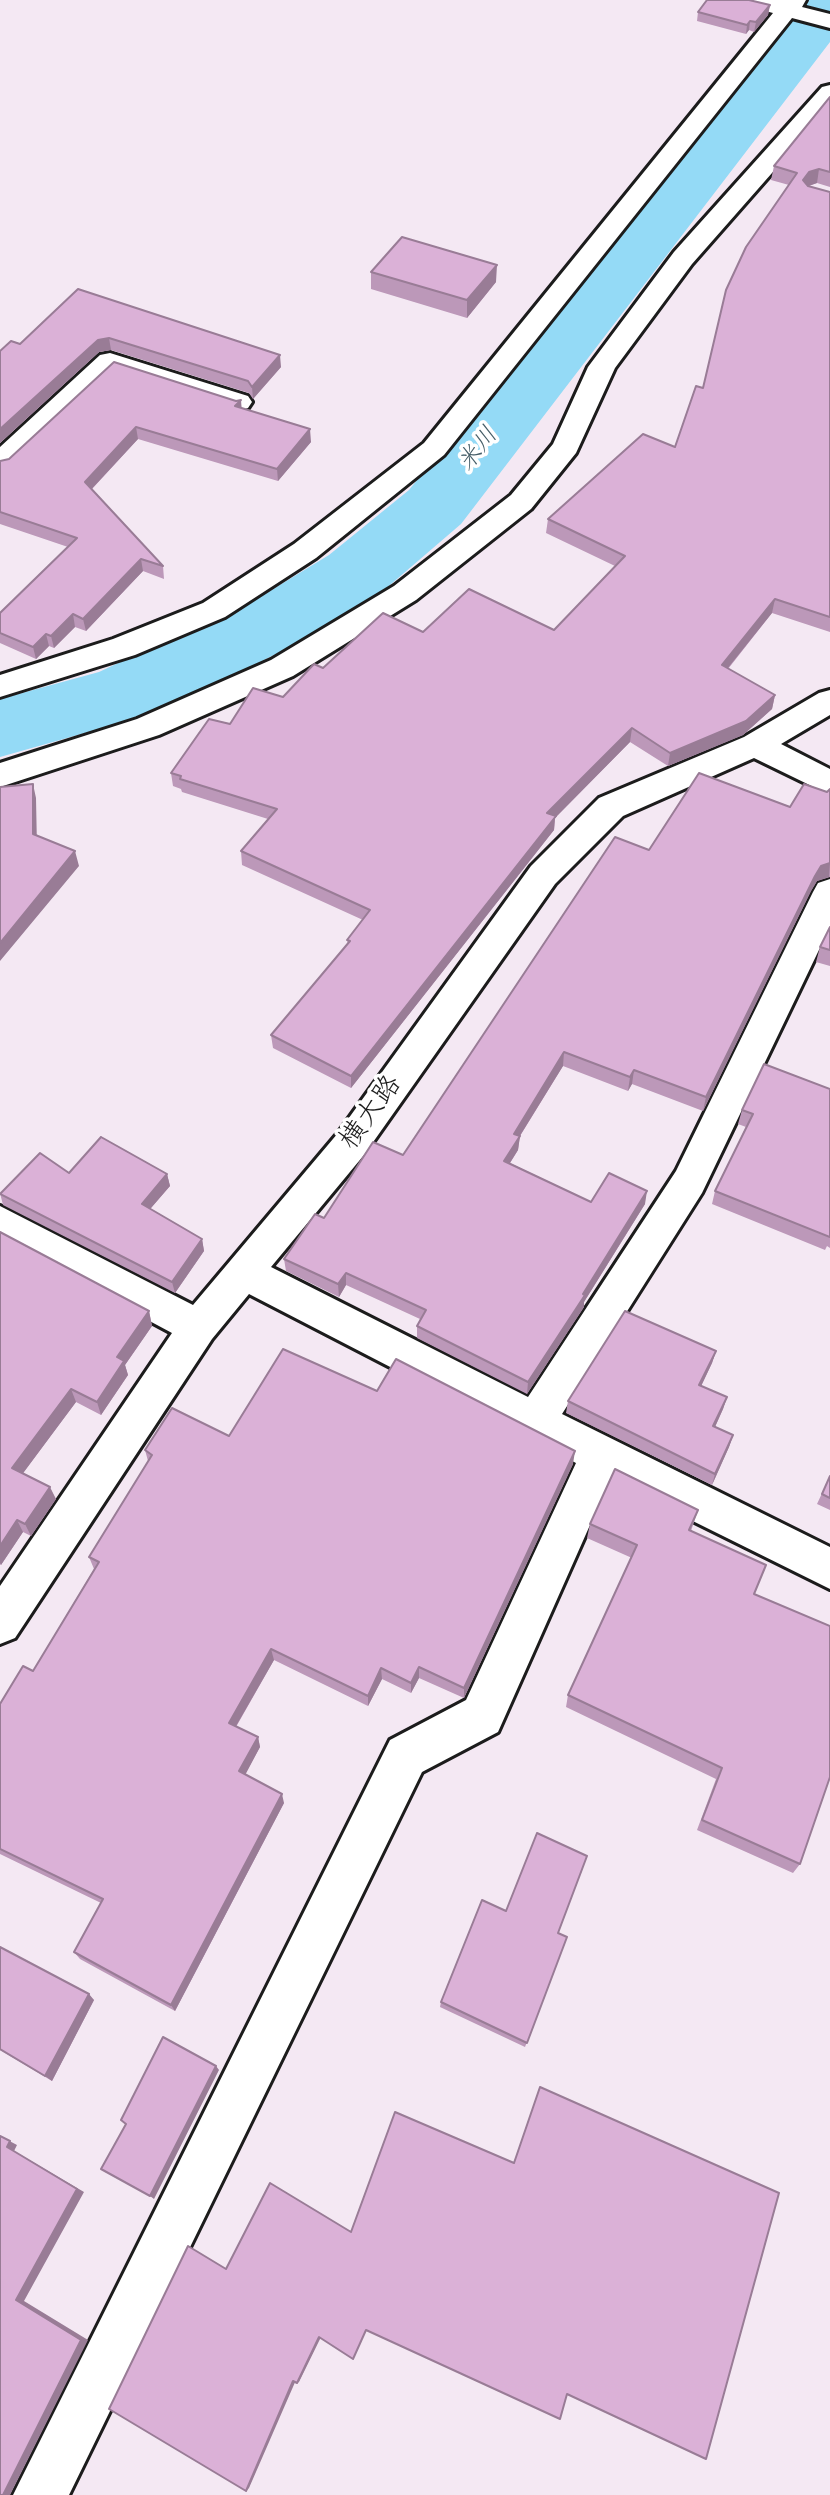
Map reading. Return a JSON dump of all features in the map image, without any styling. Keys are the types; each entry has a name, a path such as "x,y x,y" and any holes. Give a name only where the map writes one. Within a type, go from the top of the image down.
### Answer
{"street":[{"path":"750,0 794,7 830,21"},
{"path":"0,686 124,647 214,610 305,551 433,449 794,7"},
{"path":"0,775 148,727 282,668 405,593 521,502 566,447 602,367 683,258 830,92"},
{"path":"0,463 110,361 238,401"},
{"name":"横大路","path":"0,1623 198,1327 351,1144 543,875 584,831 611,807 755,745 830,701"},
{"path":"755,745 830,783"},
{"path":"535,1421 689,1182 830,892"},
{"path":"0,1222 198,1327"},
{"path":"243,1272 830,1569"},
{"path":"40,2495 406,1756 482,1716 601,1455"}],"building":[{"path":"707,0 749,0 770,5 756,22 750,21 747,25 698,12"},
{"path":"830,97 830,172 819,169 809,172 803,180 808,186 830,192 830,617 775,599 722,665 775,695 746,721 670,753 632,728 547,813 556,816 351,1076 271,1035 350,941 347,940 370,910 241,851 277,809 180,779 181,776 171,773 209,719 230,724 253,688 283,697 314,664 323,668 383,613 423,632 469,589 554,630 625,556 548,519 643,434 675,447 696,386 703,388 726,290 746,247 797,173 774,166"},
{"path":"402,237 497,265 467,300 371,272"},
{"path":"78,289 280,355 252,387 248,381 109,338 98,340 0,429 0,351 11,341 20,344"},
{"path":"114,362 236,401 241,400 235,406 310,429 277,469 136,427 85,482 163,566 141,559 83,619 73,614 51,636 46,634 33,647 0,633 0,613 77,538 0,512 0,461 9,459"},
{"path":"699,773 790,807 804,784 827,792 830,789 830,863 821,866 815,876 706,1097 634,1070 630,1077 564,1052 514,1134 520,1136 504,1161 591,1202 609,1173 647,1191 583,1294 585,1295 528,1382 417,1326 426,1310 346,1273 338,1284 284,1259 315,1214 324,1218 373,1142 403,1155 615,837 649,850"},
{"path":"33,784 33,834 75,851 0,943 0,787"},
{"path":"830,927 830,950 820,947"},
{"path":"764,1064 830,1089 830,1237 715,1191 753,1114 742,1110"},
{"path":"101,1137 167,1174 142,1204 202,1239 172,1282 0,1194 40,1153 69,1173"},
{"path":"0,1232 149,1311 117,1357 124,1361 97,1402 71,1389 12,1468 50,1487 25,1524 17,1520 0,1546"},
{"path":"625,1311 716,1351 699,1385 727,1397 713,1426 733,1435 715,1474 568,1401"},
{"path":"283,1349 377,1391 396,1359 575,1451 464,1688 419,1667 411,1683 381,1668 368,1696 271,1649 229,1723 258,1737 239,1771 282,1794 171,2005 74,1952 103,1899 0,1849 0,1704 23,1666 33,1671 99,1562 89,1557 152,1455 145,1450 172,1408 229,1436"},
{"path":"615,1469 698,1510 689,1530 766,1565 754,1594 830,1626 830,1777 800,1864 702,1820 722,1768 568,1695 637,1545 590,1524"},
{"path":"830,1476 830,1498 822,1494"},
{"path":"537,1833 587,1856 558,1933 567,1937 527,2043 441,2002 482,1900 506,1911"},
{"path":"0,1947 89,1994 45,2076 0,2049"},
{"path":"163,2037 216,2066 150,2196 101,2169 126,2124 121,2120"},
{"path":"540,2087 779,2193 706,2459 567,2394 560,2419 366,2330 353,2359 319,2337 297,2383 293,2381 246,2491 109,2409 188,2246 226,2269 270,2183 351,2232 395,2112 514,2163"},
{"path":"0,2136 10,2141 7,2147 77,2189 16,2300 81,2340 3,2495 0,2495"}],"waterway":[{"name":"米川","path":"0,728 124,694 292,613 356,573 435,507 801,39 830,6"}]}
